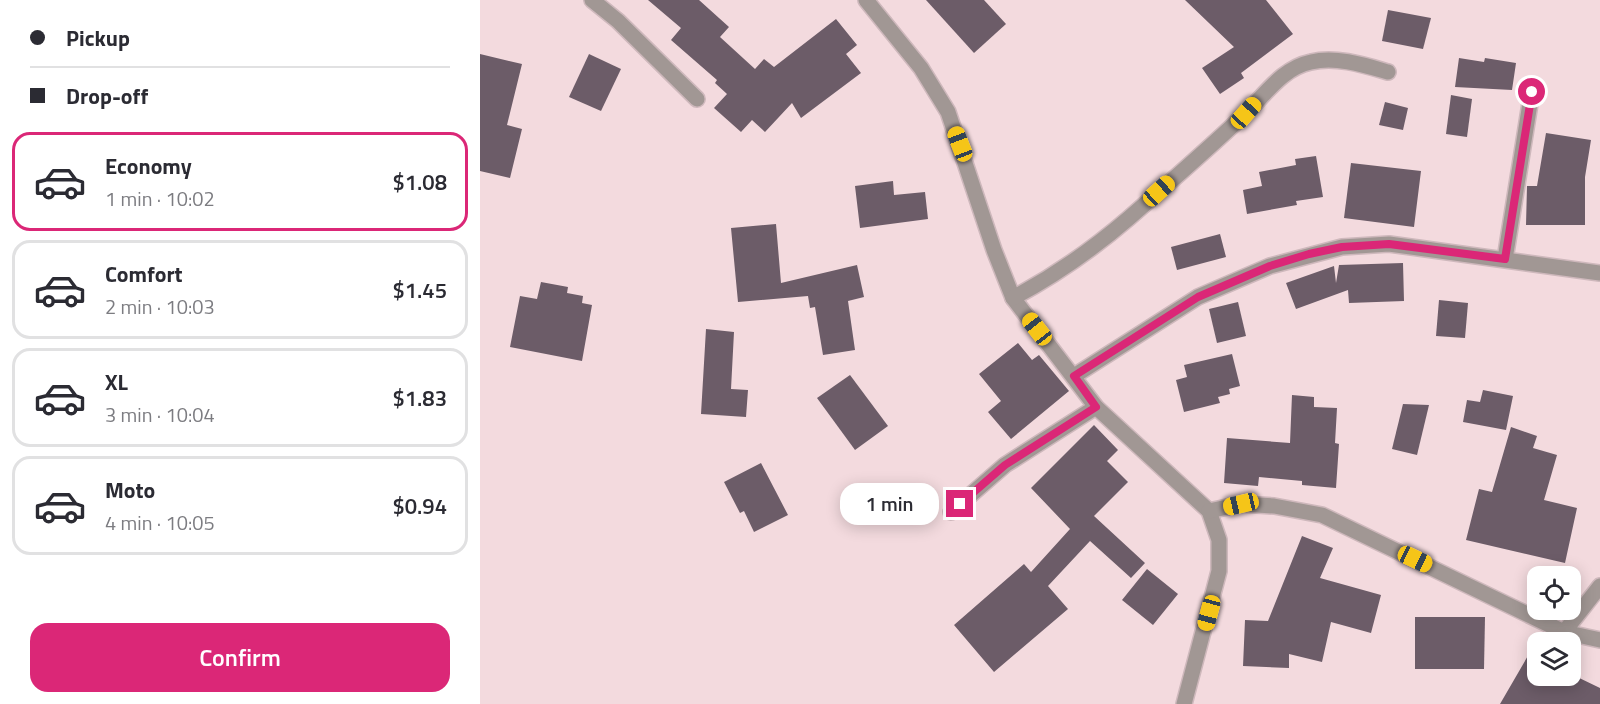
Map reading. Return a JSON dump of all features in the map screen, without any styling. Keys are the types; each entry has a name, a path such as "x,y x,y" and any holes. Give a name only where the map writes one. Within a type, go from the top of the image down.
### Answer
{"street":[{"path":"592,0 618,21 698,99"},
{"path":"866,0 921,68 948,112 994,250 1013,298 1096,407 1209,511 1219,540 1219,571 1184,704"},
{"path":"1013,298 1057,273 1127,220 1246,113 1272,84 1297,67 1312,61 1335,60 1388,72"},
{"path":"1505,259 1532,92"},
{"path":"1074,376 1198,297 1270,266 1342,247 1389,244 1505,259 1564,270 1600,273"},
{"path":"951,512 1005,465 1096,407"},
{"path":"1209,511 1241,504 1274,506 1322,515 1564,632 1600,586"},
{"path":"1581,636 1600,640"}],"building":[{"path":"648,0 699,0 729,27 720,37 755,69 764,59 774,67 836,19 857,45 846,54 861,73 801,118 792,103 765,132 752,120 741,132 714,108 727,94 715,83 717,80 671,40 681,28"},
{"path":"926,0 984,0 1006,24 974,53"},
{"path":"1185,0 1266,0 1293,34 1241,73 1244,78 1220,94 1202,68 1234,47"},
{"path":"1388,10 1431,18 1423,49 1382,41"},
{"path":"480,54 522,64 507,125 522,129 510,178 480,171"},
{"path":"589,54 621,69 601,111 569,97"},
{"path":"1459,58 1484,62 1485,58 1516,63 1512,90 1455,87"},
{"path":"1451,95 1472,99 1467,137 1446,134"},
{"path":"1385,102 1408,108 1403,130 1379,125"},
{"path":"1546,133 1591,140 1585,177 1585,225 1526,225 1527,186 1537,186"},
{"path":"1316,156 1323,197 1296,201 1297,205 1247,214 1243,190 1262,186 1259,172 1296,165 1295,159"},
{"path":"1351,163 1421,171 1414,227 1344,218"},
{"path":"893,181 894,195 925,192 928,219 860,228 855,186"},
{"path":"776,224 781,283 857,265 864,297 848,301 855,350 823,355 815,307 810,308 808,296 738,302 731,228"},
{"path":"1220,234 1226,257 1177,270 1171,247"},
{"path":"1403,263 1404,301 1349,303 1348,290 1296,309 1286,283 1334,266 1336,283 1339,265"},
{"path":"541,282 568,287 567,293 583,296 582,303 592,305 582,361 510,347 520,296 537,299"},
{"path":"1439,300 1468,303 1465,338 1436,336"},
{"path":"1238,302 1246,336 1217,343 1209,309"},
{"path":"706,329 734,332 731,389 748,390 746,417 701,414"},
{"path":"1018,343 1032,360 1039,355 1069,391 1011,439 988,412 1001,401 979,374"},
{"path":"1232,354 1240,386 1229,389 1230,394 1218,397 1220,403 1184,412 1176,380 1187,377 1184,365"},
{"path":"850,375 888,426 855,450 817,398"},
{"path":"1483,390 1513,396 1506,430 1463,422 1467,400 1480,402"},
{"path":"1292,395 1314,397 1314,407 1337,408 1335,443 1339,444 1336,488 1302,485 1302,481 1259,477 1258,486 1224,483 1227,438 1290,443"},
{"path":"1403,404 1429,405 1417,455 1392,449"},
{"path":"1094,425 1118,450 1107,461 1128,482 1094,516 1145,563 1131,578 1090,541 1048,586 1068,609 994,672 954,625 1024,564 1031,572 1070,529 1031,488"},
{"path":"1511,427 1537,436 1533,448 1557,455 1544,500 1577,508 1565,563 1466,540 1479,489 1492,492"},
{"path":"761,463 788,515 754,532 744,511 740,513 724,482"},
{"path":"1302,536 1333,548 1320,578 1381,595 1371,633 1331,622 1322,662 1289,654 1289,668 1243,666 1245,620 1268,621"},
{"path":"1147,569 1178,594 1153,625 1122,600"},
{"path":"1415,617 1485,617 1484,669 1415,669"},
{"path":"1527,657 1527,686 1581,686 1581,679 1600,688 1600,704 1500,704"}],"route":[{"path":"960,504 1005,465 1056,435 1096,407 1074,376 1198,297 1270,266 1342,247 1389,244 1505,259 1512,203 1532,92"}]}
